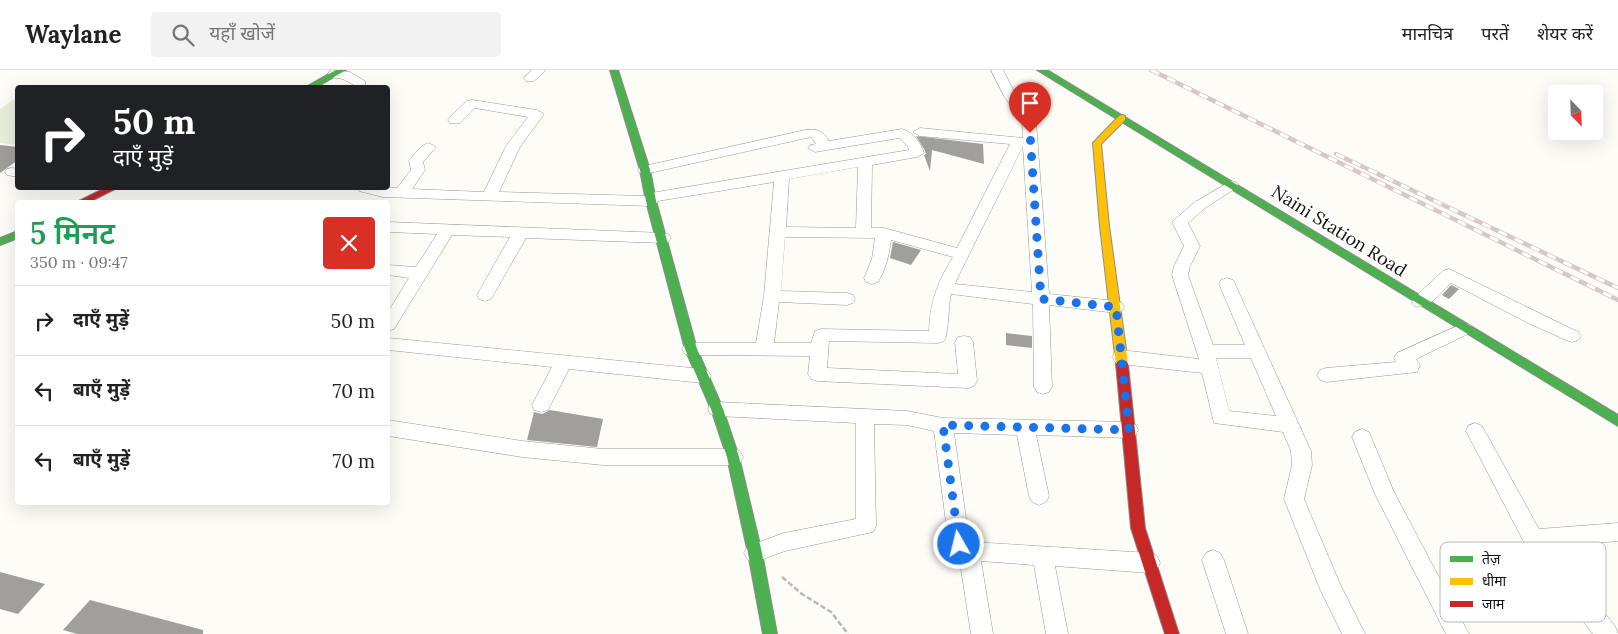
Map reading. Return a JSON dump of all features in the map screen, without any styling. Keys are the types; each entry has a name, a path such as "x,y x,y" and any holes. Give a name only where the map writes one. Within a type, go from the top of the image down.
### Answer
{"street":[{"path":"614,70 645,170 691,349 717,409 733,457 755,553 770,634"},
{"path":"997,70 1010,96 1029,122 1025,142 1041,299 1043,387"},
{"name":"Naini Station Road","path":"1041,70 1618,421"},
{"path":"315,85 343,72 360,85"},
{"path":"455,120 472,104 537,114 513,146 488,197"},
{"path":"1122,118 1097,143 1100,196 1116,307 1138,528 1172,634"},
{"path":"920,132 1025,142"},
{"path":"374,190 488,197 651,199 917,152 915,145 902,133 819,147 819,136 813,133 645,170"},
{"path":"964,342 968,381 817,374 821,335 938,337 937,314 944,288 1025,142"},
{"path":"401,192 418,170 416,161 429,147"},
{"path":"863,233 865,162"},
{"path":"764,350 772,296 782,177"},
{"path":"1231,185 1200,205 1180,222 1192,246 1182,266 1180,275 1208,359 1221,418 1290,425"},
{"path":"86,200 108,190"},
{"path":"390,227 663,238"},
{"path":"390,322 448,229"},
{"path":"485,295 521,232"},
{"path":"778,232 884,233 962,254"},
{"path":"872,278 880,259 884,233"},
{"path":"0,242 15,235"},
{"path":"390,270 419,273"},
{"path":"1420,302 1449,275 1534,319 1572,336"},
{"path":"1227,284 1301,451 1302,465 1294,499 1331,589 1354,634"},
{"path":"944,288 1116,307"},
{"path":"772,296 846,299"},
{"path":"1326,375 1411,368 1411,365 1403,358 1464,329"},
{"path":"390,344 702,376"},
{"path":"691,349 820,350"},
{"path":"1121,357 1208,359 1258,352"},
{"path":"541,405 563,363"},
{"path":"717,409 907,418 943,425 1129,430"},
{"path":"755,553 784,542 866,526 865,416"},
{"path":"943,425 959,544 969,551 1149,563"},
{"path":"1025,427 1039,496"},
{"path":"390,428 522,449 594,456 733,457"},
{"path":"1475,431 1535,542"},
{"path":"1362,437 1384,494 1440,600"},
{"path":"1533,539 1618,532"},
{"path":"969,551 982,634"},
{"path":"1043,556 1057,634"},
{"path":"1213,560 1237,634"},
{"path":"1452,622 1458,634"},
{"path":"1598,622 1607,634"}],"path":[{"path":"782,576 802,594 831,612 848,634"}],"green space":[{"path":"15,98 15,145 0,143 0,109"}],"building":[{"path":"916,136 983,144 984,164 932,150 930,171 924,155 926,154 924,149"},
{"path":"0,145 15,147 15,162 0,173"},
{"path":"893,242 921,250 911,265 890,258"},
{"path":"1451,285 1459,289 1449,299 1442,295"},
{"path":"1006,333 1032,336 1032,348 1006,345"},
{"path":"550,410 603,419 597,447 527,440 534,412 542,414"},
{"path":"0,572 45,584 18,614 0,609"},
{"path":"90,600 203,630 203,634 77,634 63,630"}],"railway":[{"path":"1151,70 1618,300"},
{"path":"1336,154 1618,288"}],"traffic: fast":[{"path":"314,85 342,70"},
{"path":"614,70 645,170 651,201 691,349 717,409 733,457 755,553 770,634"},
{"path":"1041,70 1618,421"},
{"path":"0,242 15,235"}],"traffic: slow":[{"path":"1122,118 1097,143 1122,364"}],"traffic: jam":[{"path":"86,200 108,190"},
{"path":"1122,364 1138,528 1172,634"}],"route":[{"path":"959,544 943,425 1129,430 1116,307 1041,299 1030,133"}]}
